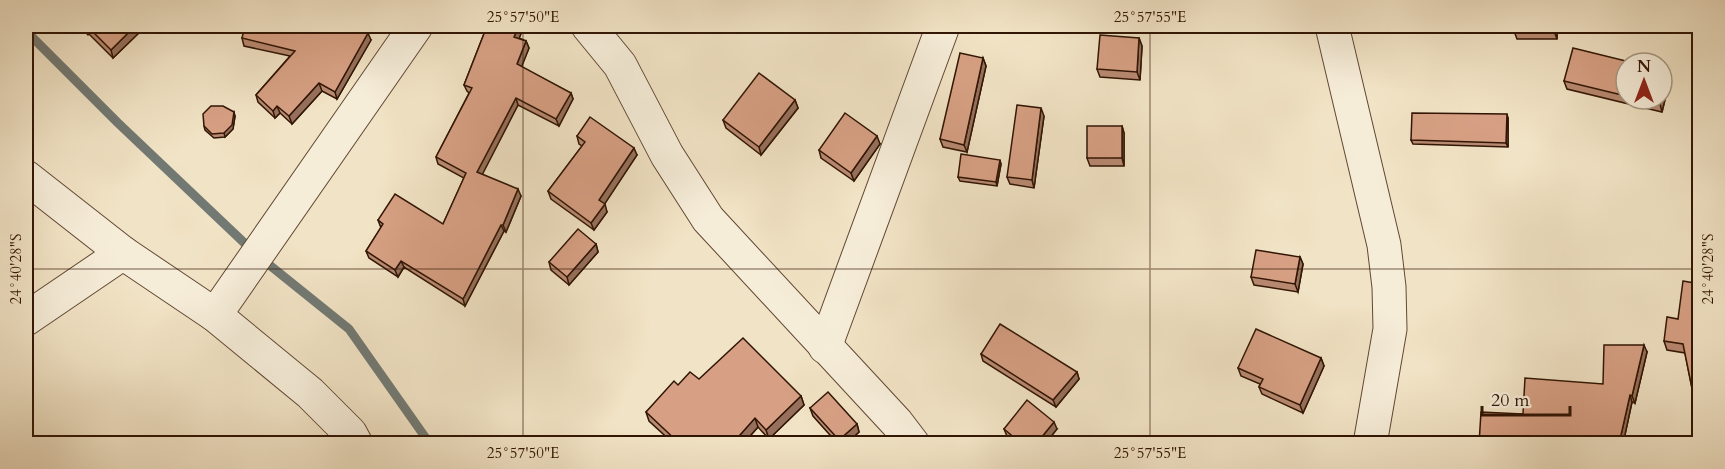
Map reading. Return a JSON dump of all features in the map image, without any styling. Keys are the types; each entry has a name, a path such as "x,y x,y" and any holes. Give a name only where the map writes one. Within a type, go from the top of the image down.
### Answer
{"street":[{"path":"215,315 416,26"},
{"path":"588,26 621,65 668,155 708,219 897,423 913,444"},
{"path":"825,347 943,26"},
{"path":"1332,26 1384,245 1389,287 1390,329 1370,444"},
{"path":"26,177 123,253 215,315 310,393 350,433 356,444"},
{"path":"26,319 123,253"}],"building":[{"path":"87,26 135,26 111,50"},
{"path":"245,26 355,26 368,33 335,92 319,83 289,116 277,106 273,111 256,95 295,51 242,38"},
{"path":"487,26 519,26 514,37 526,41 517,64 571,93 556,119 516,98 477,172 518,189 503,225 463,299 401,261 395,270 366,251 383,224 378,220 395,194 443,224 466,173 436,157 472,88 464,85"},
{"path":"1514,26 1554,26 1554,31 1514,31"},
{"path":"1100,35 1139,38 1137,72 1097,69"},
{"path":"1573,48 1614,58 1614,93 1564,81"},
{"path":"960,53 983,58 964,145 940,139"},
{"path":"759,73 795,100 759,147 723,120"},
{"path":"1017,105 1041,108 1032,180 1007,177"},
{"path":"211,106 223,106 234,112 232,125 224,133 212,134 204,126 203,114"},
{"path":"845,113 877,136 851,173 819,150"},
{"path":"1412,113 1507,114 1506,143 1411,140"},
{"path":"590,117 634,148 599,200 605,204 591,223 548,191 585,142 577,136"},
{"path":"1087,126 1122,126 1122,158 1087,158"},
{"path":"961,154 1000,160 996,182 958,177"},
{"path":"578,229 596,244 567,277 549,262"},
{"path":"1256,250 1300,257 1295,284 1251,277"},
{"path":"1683,281 1700,284 1700,412 1697,413 1683,344 1664,341 1667,317 1678,319"},
{"path":"1000,324 1077,372 1053,400 981,354"},
{"path":"1256,329 1321,358 1300,405 1259,387 1263,379 1238,368"},
{"path":"743,338 801,396 766,430 755,418 732,444 680,444 646,412 674,381 678,385 690,372 699,379"},
{"path":"1604,345 1644,345 1619,444 1583,437 1582,444 1479,444 1481,412 1523,414 1525,378 1603,384"},
{"path":"828,392 857,424 839,440 810,408"},
{"path":"1027,400 1054,422 1036,444 1022,444 1004,429"}],"waterway":[{"path":"26,31 118,123 257,255 349,329 430,444"}]}
